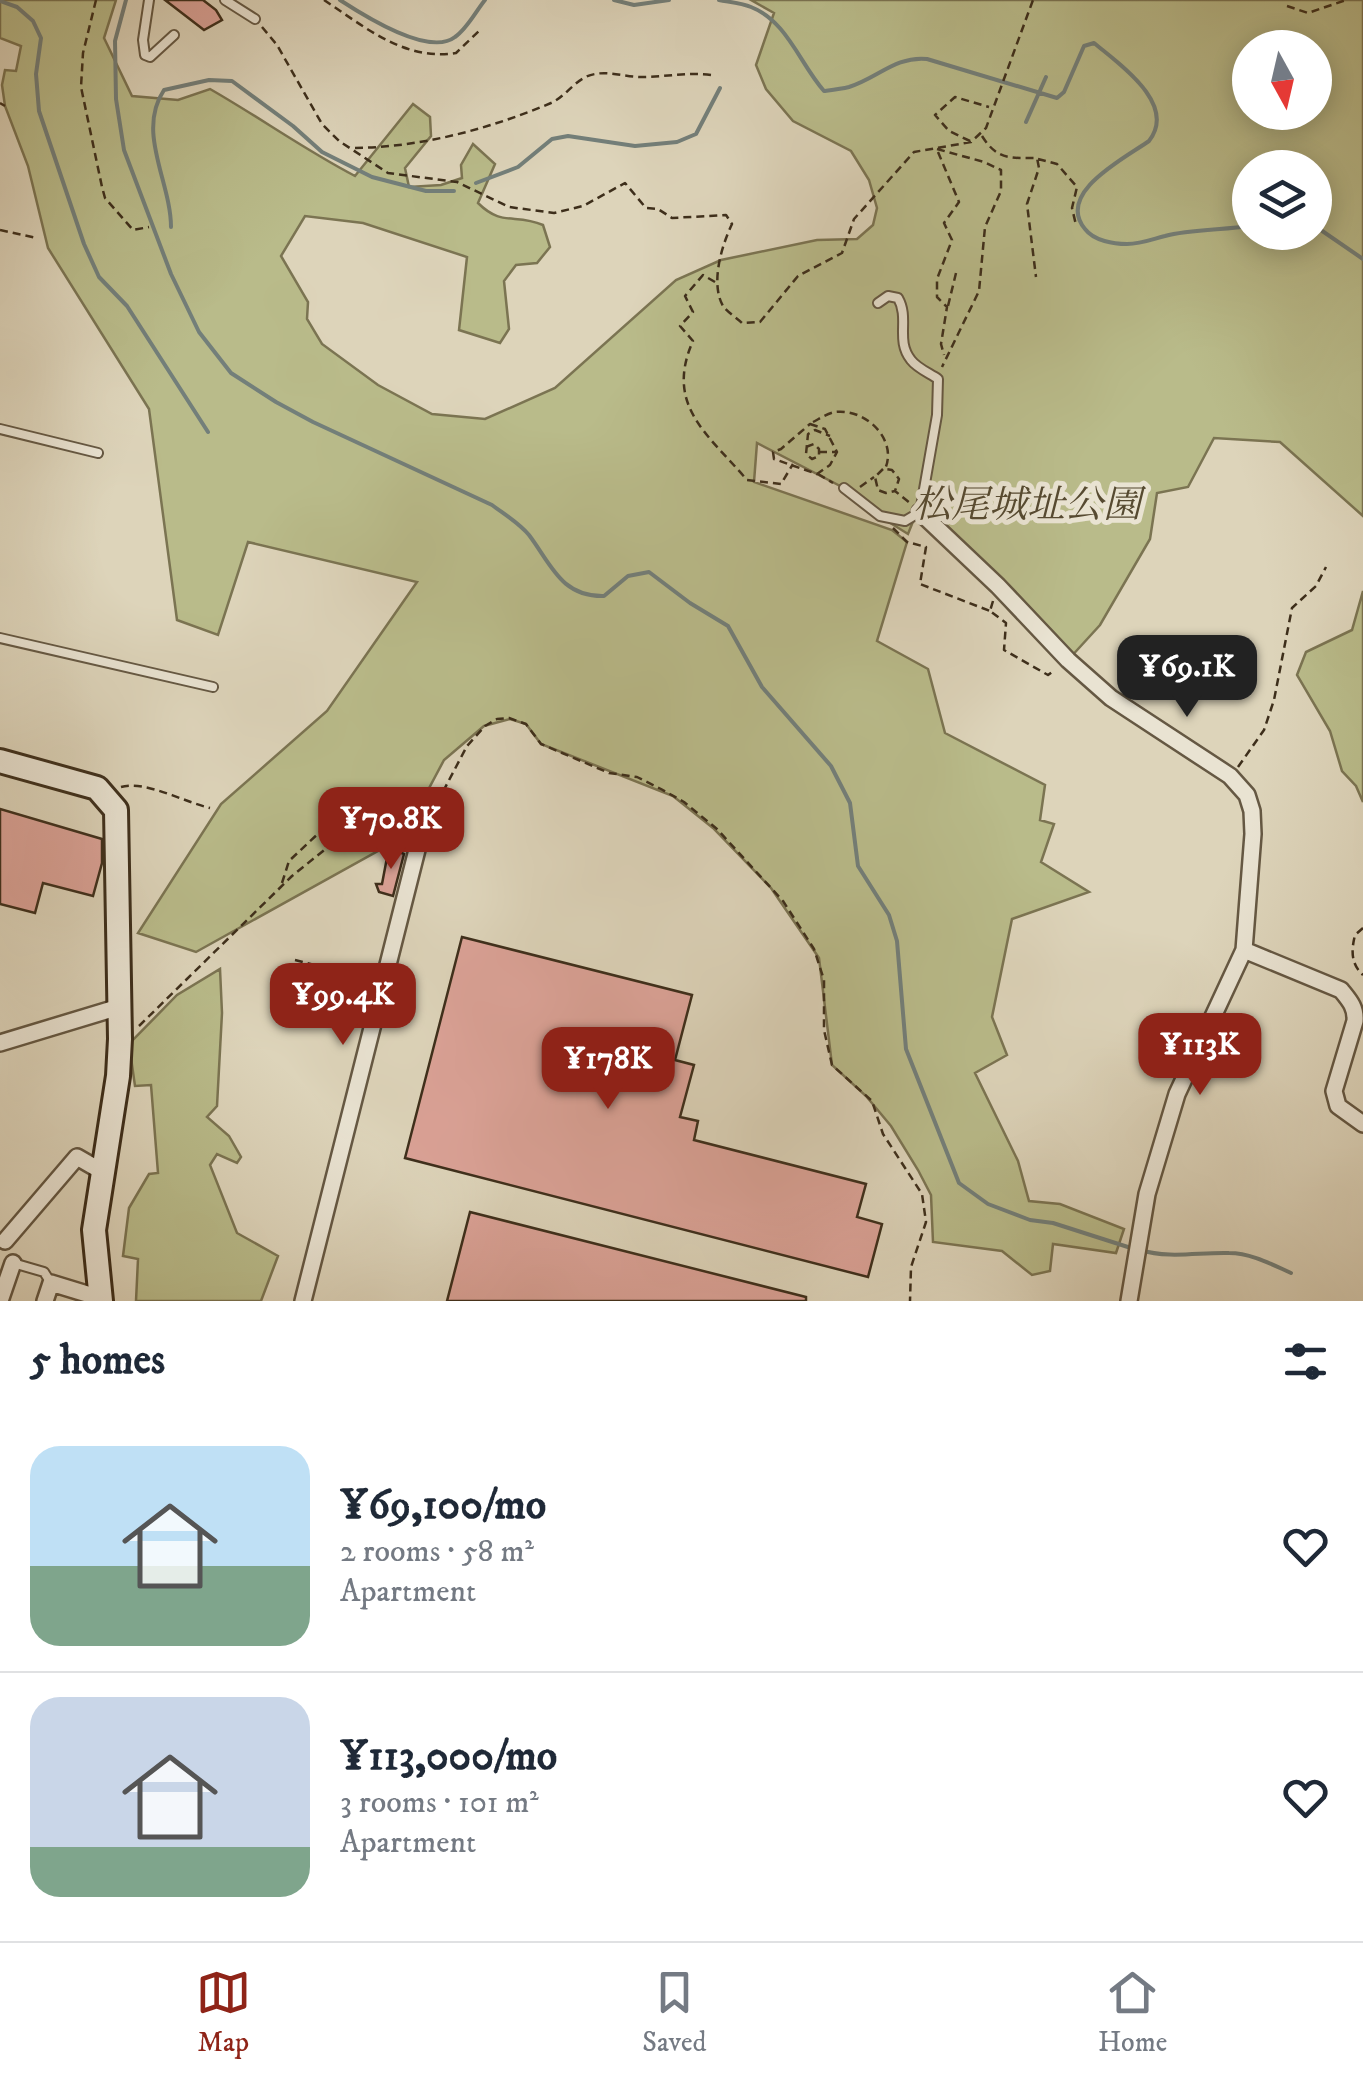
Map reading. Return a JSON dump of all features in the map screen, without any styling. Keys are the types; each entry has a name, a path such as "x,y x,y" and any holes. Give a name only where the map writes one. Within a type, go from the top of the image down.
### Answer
{"street":[{"path":"920,512 1111,698 1230,776 1246,795 1252,811 1244,950 1177,1094 1147,1194 1129,1301"},
{"path":"0,762 97,788 116,810 120,1036 118,1076 94,1240 100,1299 51,1284 45,1301"},
{"path":"303,1301 421,834 432,813"},
{"path":"1244,950 1341,990 1359,1013 1334,1090 1338,1106 1363,1124"},
{"path":"0,1043 120,1007"},
{"path":"5,1241 78,1156 103,1172"},
{"path":"0,1301 13,1264"}],"lane":[{"path":"150,0 142,40 145,55 150,57 174,35"},
{"path":"225,0 255,20"},
{"path":"844,488 880,516 896,521 914,519 920,512 938,415 938,379 914,364 903,347 905,317 898,298 888,296 878,303"},
{"path":"0,429 98,454"},
{"path":"0,638 213,686"},
{"path":"13,1264 44,1272 51,1284"}],"path":[{"path":"96,0 83,52 80,88 102,186 105,198 133,230 149,227"},
{"path":"324,0 401,49 427,54 456,53 480,30"},
{"path":"255,20 278,45 322,124 339,141 388,173 457,182 509,207 554,214 584,206 625,183 646,208 672,218 726,215 732,224 726,236 718,283 723,306 742,323 760,322 798,276 842,253 854,219 914,152 971,142 981,134 1033,0"},
{"path":"1287,6 1308,13 1346,0"},
{"path":"354,148 461,134 556,102 579,81 599,73 643,77 710,75"},
{"path":"971,142 950,132 936,115 954,97 990,106"},
{"path":"0,103 5,106"},
{"path":"981,134 992,151 1057,164 1077,187 1072,208 1076,226"},
{"path":"936,149 959,202 944,223 952,240 937,279 938,297 947,307"},
{"path":"936,149 1001,170 1002,191 985,227 979,291 945,356 938,379"},
{"path":"1036,276 1026,204 1039,168 1037,158"},
{"path":"0,230 36,238"},
{"path":"945,356 941,344 956,273"},
{"path":"718,283 703,275 684,296 693,312 680,326 692,341 682,380 685,400 699,427 746,480 780,484 794,464"},
{"path":"810,424 826,429 831,437 837,452 830,466 817,474 774,459 773,452 810,424 834,412 860,414 889,446 890,456 876,476 878,490 895,490"},
{"path":"819,452 819,456 812,458 806,454 808,434 815,430 831,437"},
{"path":"806,447 814,444 819,452"},
{"path":"819,452 837,452"},
{"path":"884,469 892,470 899,479 895,490"},
{"path":"895,490 920,512"},
{"path":"896,521 892,530 907,542 926,547 920,584 990,611 1006,623 1004,650 1048,675 1068,660"},
{"path":"1230,776 1264,730 1274,700 1292,608 1316,586 1326,567"},
{"path":"990,611 998,586"},
{"path":"432,813 468,746 484,726 509,718 526,724 541,744 609,773 637,777 661,788 717,829 783,900 814,949 824,980 824,1030 832,1065 872,1101 883,1134 922,1194 926,1222 911,1267 910,1301"},
{"path":"109,798 121,786 132,784 210,808"},
{"path":"120,1036 136,1029 281,886 327,844 359,822"},
{"path":"281,886 289,861 322,830"},
{"path":"1363,928 1355,934 1352,950 1355,968 1363,976"},
{"path":"295,960 383,982"}],"green space":[{"name":"松尾城址公園","path":"0,0 116,0 104,38 132,96 178,100 210,89 355,176 413,104 430,117 431,136 405,168 409,187 441,185 462,178 461,165 473,144 495,164 478,203 494,215 543,225 550,247 537,263 516,265 504,281 509,329 500,343 459,330 467,257 363,223 305,216 281,256 308,302 307,319 322,344 378,385 432,414 485,419 555,388 676,280 721,260 817,240 857,239 873,225 877,208 869,180 851,151 793,121 766,89 756,65 774,13 751,0 1363,0 1363,516 1280,442 1214,438 1188,487 1157,493 1150,539 1100,625 1068,660 921,513 908,534 860,504 844,488 757,443 754,482 892,530 907,542 877,641 928,669 945,733 1045,785 1040,820 1054,824 1041,862 1089,892 1012,919 992,1017 1007,1055 975,1073 1018,1161 1029,1201 1060,1204 1124,1229 1116,1253 1053,1244 1050,1271 1032,1275 1002,1251 933,1242 931,1195 918,1170 891,1126 832,1065 819,958 771,888 713,828 673,796 541,744 526,724 510,719 484,726 444,760 403,837 196,952 138,933 221,804 327,711 417,582 248,542 218,635 177,620 149,409 48,248 28,166 5,106 5,70 16,71 21,46 0,38"},
{"path":"1363,591 1363,802 1356,786 1342,771 1330,731 1297,675 1306,652 1352,630"},
{"path":"220,969 217,1106 207,1117 229,1136 241,1157 237,1163 217,1154 210,1165 237,1233 278,1256 261,1301 136,1301 138,1259 123,1256 129,1208 149,1174 158,1173 151,1085 135,1086 129,1044 177,995"}],"building":[{"path":"165,0 203,0 222,20 204,30"},
{"path":"0,809 102,839 102,863 93,896 43,883 35,913 0,904"},
{"path":"389,847 404,854 393,896 379,892 376,884 382,884"},
{"path":"462,937 692,995 675,1060 694,1065 680,1117 698,1121 694,1140 866,1184 857,1217 882,1224 868,1277 405,1158"},
{"path":"470,1212 806,1297 806,1301 447,1301"}],"waterway":[{"path":"126,0 115,41 116,99 124,150 171,274 199,332 231,373 313,422 492,505 525,531 559,577 577,591 604,596 628,576 649,572 728,626 762,687 831,766 850,803 858,866 889,915 897,941 906,1049 959,1183 988,1204 1030,1220 1053,1223 1131,1248"},
{"path":"340,0 396,32 429,42 455,37 485,0"},
{"path":"614,0 634,5 669,0"},
{"path":"719,0 751,7 774,22 824,91 849,87 905,61 927,59 1057,98 1064,92 1084,46 1094,43 1142,86 1156,113 1156,127 1149,141 1110,167 1086,190 1079,202 1078,216 1085,229 1099,239 1127,244 1232,228"},
{"path":"0,1 17,7 33,21 41,38 36,74 39,111 99,277 127,306 208,432"},
{"path":"1026,122 1046,77"},
{"path":"171,227 154,140 156,106 164,90 209,80 232,81 322,152 372,177 426,191 454,191"},
{"path":"476,183 518,167 552,139 568,136 635,146 677,142 696,134 720,88"},
{"path":"1332,238 1363,259"},
{"path":"1140,1250 1173,1255 1237,1253 1291,1273"}]}
